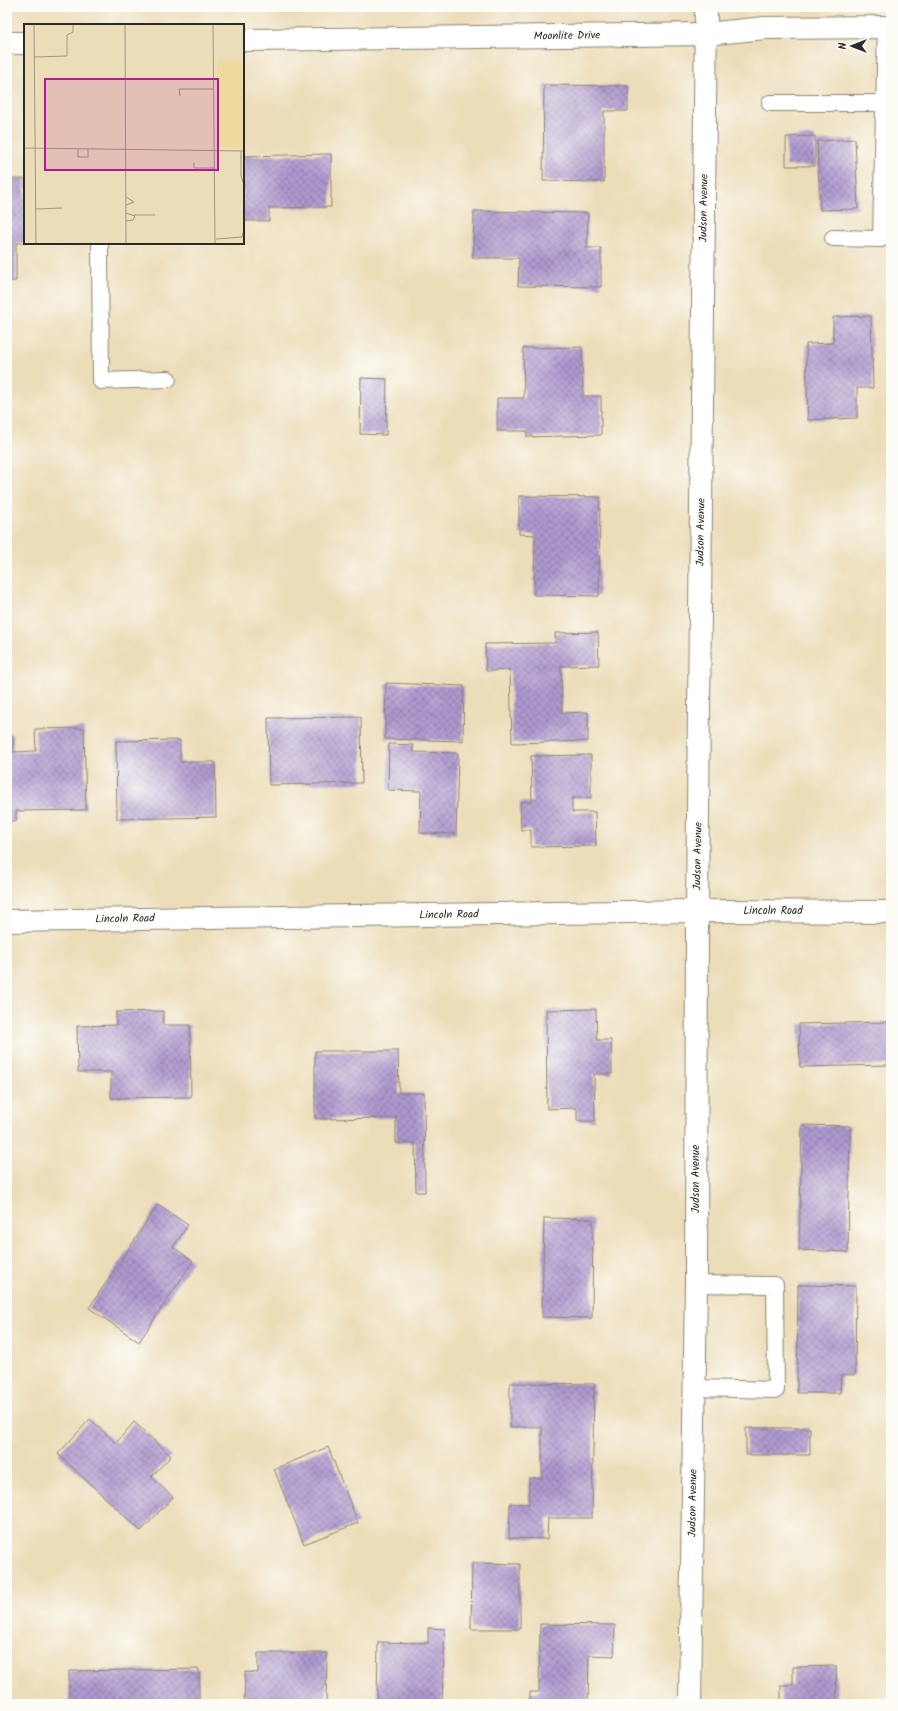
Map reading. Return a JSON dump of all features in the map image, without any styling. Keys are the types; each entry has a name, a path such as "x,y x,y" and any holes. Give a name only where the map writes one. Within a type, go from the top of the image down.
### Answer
{"street":[{"name":"Judson Avenue","path":"690,1704 696,1284 697,911 706,7"},
{"name":"Moonlite Drive","path":"244,40 706,34 765,28 888,27"},
{"path":"7,43 24,43"},
{"name":"Lincoln Road","path":"7,921 697,911 891,912"}],"lane":[{"path":"833,238 882,239 884,103 888,27"},
{"path":"770,103 884,103"},
{"path":"100,244 100,382 168,379"},
{"path":"694,1388 776,1390 775,1285 696,1284"}],"building":[{"path":"544,85 628,86 628,111 604,111 604,182 543,181"},
{"path":"815,136 815,166 786,166 786,137"},
{"path":"855,139 858,209 820,210 817,141"},
{"path":"331,154 331,207 269,208 269,221 244,221 244,156"},
{"path":"7,179 24,179 24,243 16,243 16,281 7,281"},
{"path":"474,211 588,213 587,248 601,248 601,287 518,286 519,258 473,258"},
{"path":"871,316 873,388 857,388 857,418 808,420 806,344 833,343 833,317"},
{"path":"582,347 583,396 601,396 601,435 527,437 527,431 497,431 497,398 524,398 523,348"},
{"path":"361,378 387,379 386,435 360,434"},
{"path":"519,496 600,497 599,596 534,595 535,535 519,534"},
{"path":"598,632 599,665 561,666 562,713 588,712 588,741 512,743 510,670 486,671 485,644 555,643 555,633"},
{"path":"386,683 464,686 463,741 385,739"},
{"path":"361,717 362,783 269,785 268,718"},
{"path":"84,728 86,810 16,811 16,821 7,821 7,735 13,735 13,752 36,751 35,729"},
{"path":"180,740 180,762 215,762 216,817 117,819 116,741"},
{"path":"389,744 413,745 413,752 458,753 456,834 420,833 421,791 388,790"},
{"path":"591,755 591,798 572,798 572,812 595,812 596,846 531,847 531,830 521,830 520,802 532,802 531,756"},
{"path":"596,1009 597,1040 611,1040 612,1074 594,1074 595,1121 577,1121 577,1108 547,1109 546,1010"},
{"path":"163,1011 163,1025 190,1025 191,1097 111,1098 111,1072 78,1072 77,1026 116,1025 116,1012"},
{"path":"891,1022 891,1084 889,1084 889,1065 800,1067 799,1024"},
{"path":"315,1051 398,1051 399,1093 424,1093 425,1192 416,1192 415,1143 396,1143 396,1118 315,1119"},
{"path":"802,1125 850,1126 848,1252 799,1250"},
{"path":"158,1205 188,1225 173,1247 193,1261 139,1342 89,1308"},
{"path":"544,1218 593,1219 592,1318 542,1317"},
{"path":"798,1285 856,1286 855,1375 841,1375 840,1393 797,1393"},
{"path":"510,1383 594,1384 592,1518 548,1518 547,1539 509,1538 510,1503 529,1504 529,1478 542,1478 542,1427 510,1427"},
{"path":"90,1419 116,1443 134,1422 171,1456 151,1477 173,1497 141,1531 58,1454"},
{"path":"746,1428 810,1428 810,1455 746,1455"},
{"path":"328,1447 358,1523 304,1544 274,1469"},
{"path":"472,1563 520,1564 520,1629 471,1629"},
{"path":"540,1624 615,1625 614,1656 589,1655 588,1704 530,1704 530,1692 539,1692"},
{"path":"428,1628 445,1629 442,1704 377,1704 378,1642 428,1643"},
{"path":"258,1653 327,1653 326,1704 244,1704 245,1672 258,1673"},
{"path":"836,1666 837,1704 781,1704 781,1685 793,1685 793,1667"},
{"path":"199,1669 199,1704 69,1704 69,1671"}]}
